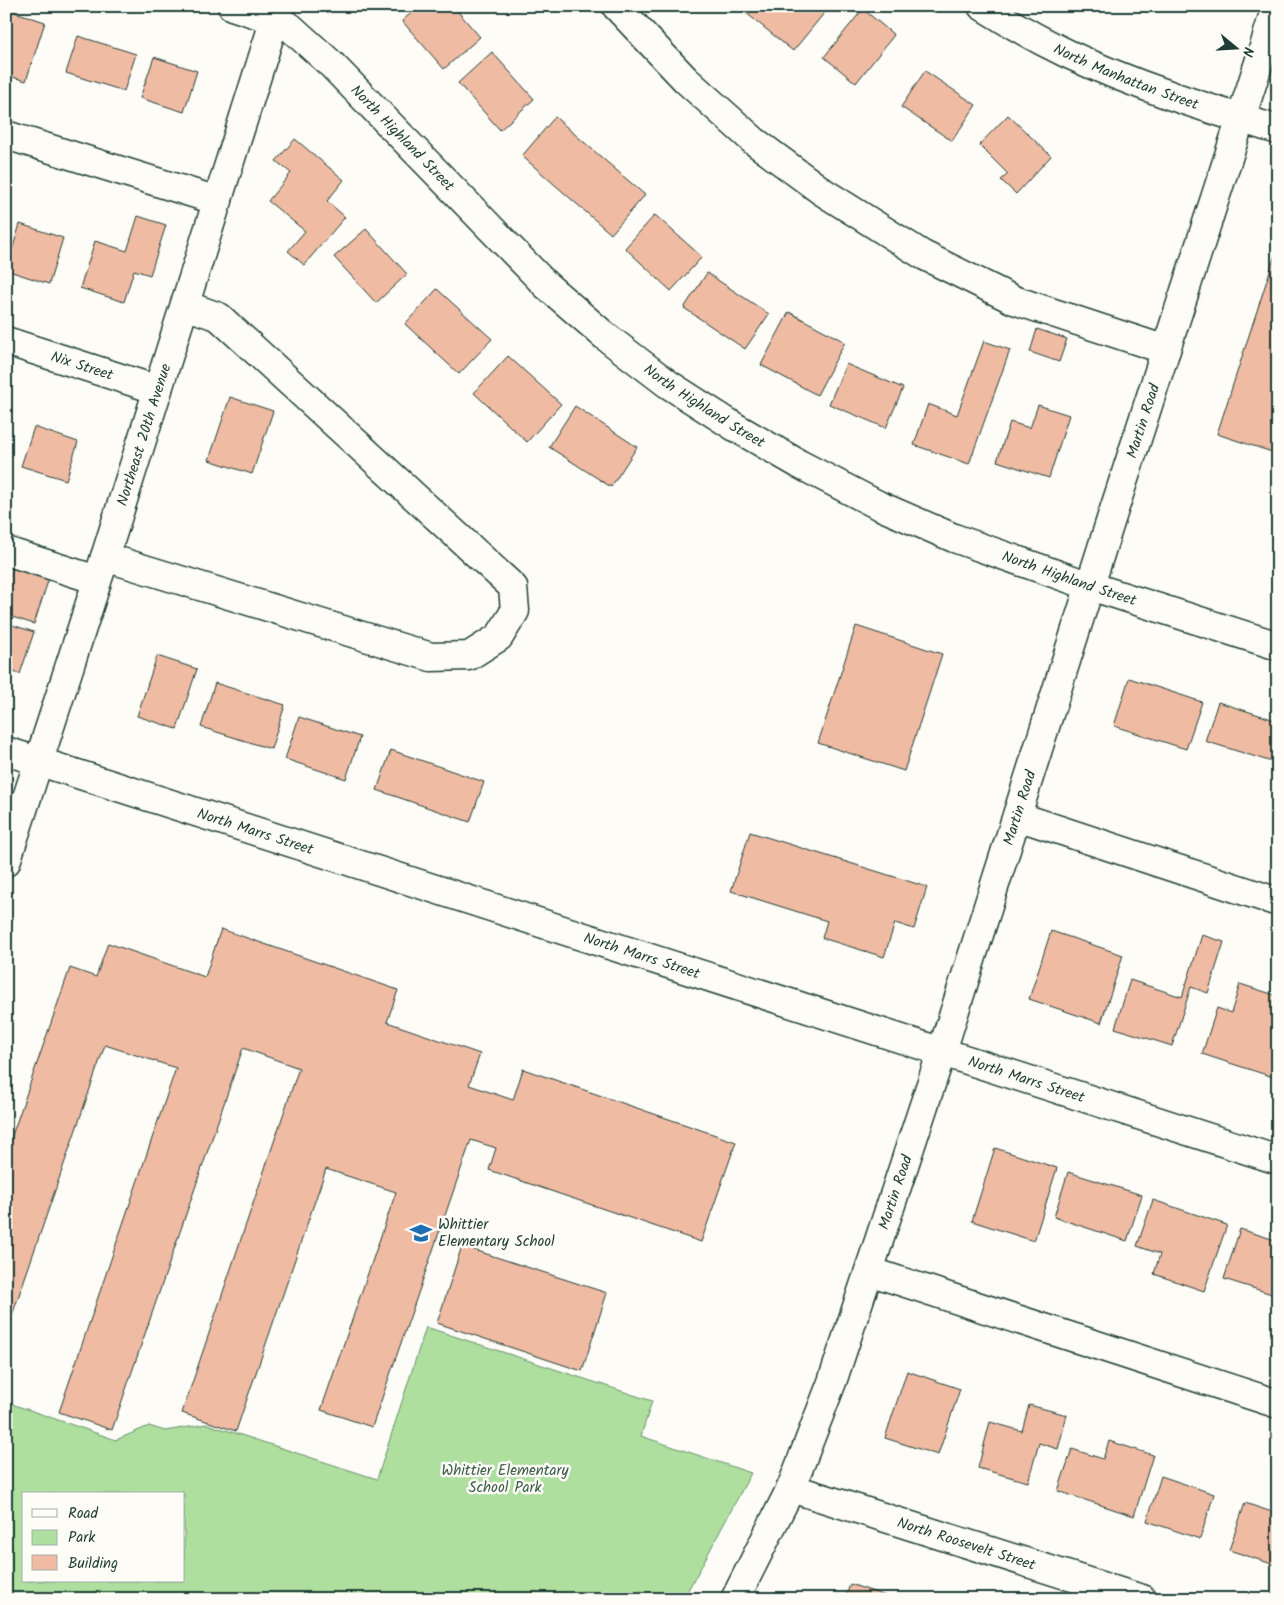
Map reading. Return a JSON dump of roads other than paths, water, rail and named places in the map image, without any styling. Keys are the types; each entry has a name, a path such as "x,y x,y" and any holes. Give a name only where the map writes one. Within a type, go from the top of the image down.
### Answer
{"street":[{"name":"North Highland Street","path":"232,6 277,13 331,64 546,285 605,336 668,384 735,427 799,464 878,505 954,538 1090,586 1278,646"},
{"path":"616,6 686,80 754,141 831,197 923,254 1014,300 1166,350"},
{"name":"North Manhattan Street","path":"982,6 1011,24 1066,53 1132,82 1278,130"},
{"name":"Martin Road","path":"735,1599 791,1488 832,1382 942,1051 1276,6"},
{"name":"Northeast 20th Avenue","path":"6,862 277,13"},
{"path":"6,135 218,201"},
{"path":"6,551 101,568 432,658 469,656 499,637 515,611 513,586 219,317 185,305"},
{"name":"Nix Street","path":"6,341 158,390"},
{"name":"North Marrs Street","path":"6,751 1278,1160"},
{"path":"1017,816 1278,902"},
{"path":"869,1271 1278,1404"},
{"name":"North Roosevelt Street","path":"791,1488 1142,1599"}],"place":[{"name":"Whittier Elementary School","path":"421,1233"}],"park label":[{"name":"Whittier Elementary School Park","path":"505,1478"}]}
